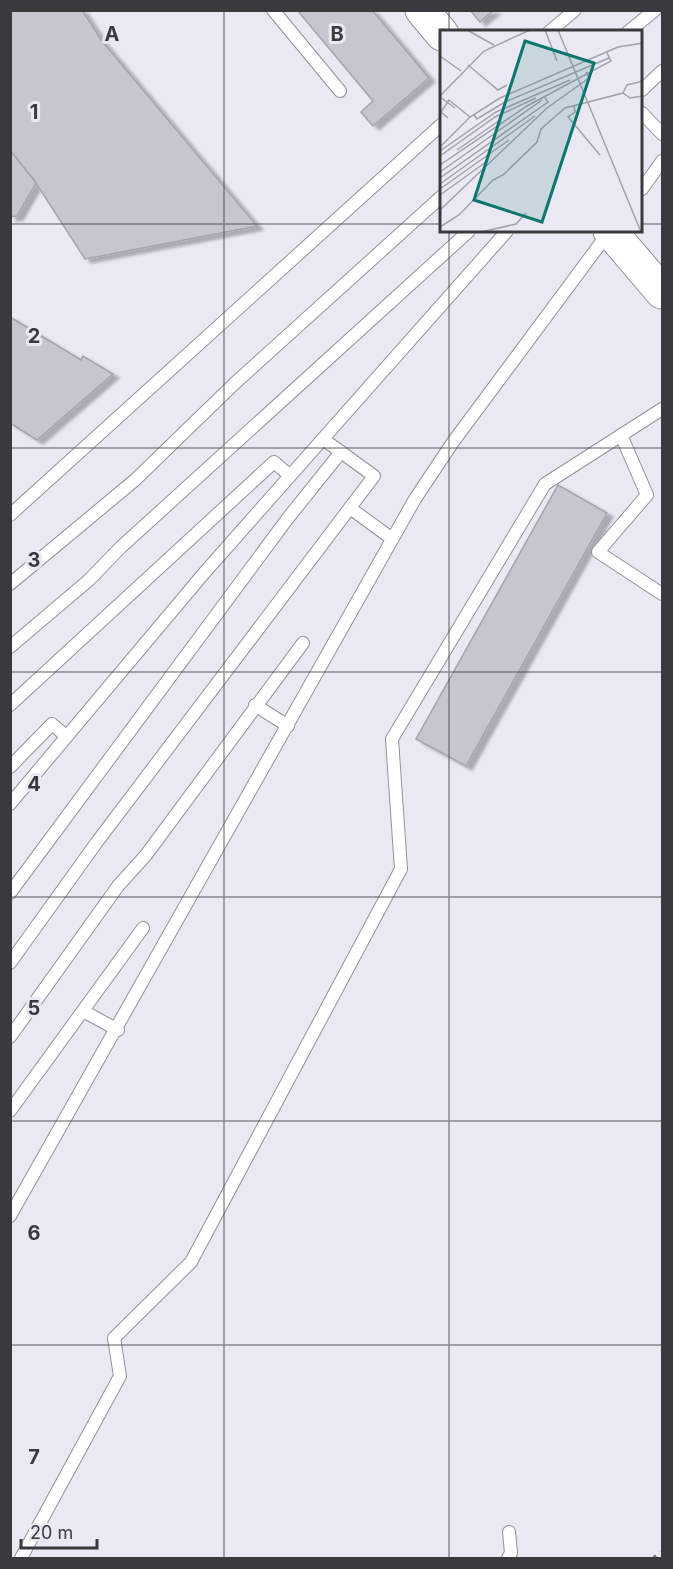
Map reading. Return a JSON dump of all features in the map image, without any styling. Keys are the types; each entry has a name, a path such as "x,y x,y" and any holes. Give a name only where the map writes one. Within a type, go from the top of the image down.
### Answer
{"street":[{"path":"611,232 663,292"}],"lane":[{"path":"273,10 340,91"},
{"path":"551,30 575,10"},
{"path":"630,30 655,10"},
{"path":"643,89 663,71"},
{"path":"643,114 663,134"},
{"path":"10,514 440,126"},
{"path":"643,188 663,161"},
{"path":"10,584 135,480 234,384 440,198"},
{"path":"10,647 89,580 121,547 468,232"},
{"path":"10,804 290,476 506,232"},
{"path":"10,1216 117,1030 392,538 432,472 609,232"},
{"path":"21,1558 120,1377 114,1338 190,1262 401,869 392,739 545,484 663,409"},
{"path":"621,435 646,495 598,552 663,594"},
{"path":"10,963 97,842 374,476 323,439"},
{"path":"10,893 288,518 341,452"},
{"path":"10,705 274,462 290,476"},
{"path":"350,508 392,538"},
{"path":"10,1037 111,896 146,855 303,643"},
{"path":"255,705 288,726"},
{"path":"10,767 52,724 66,736"},
{"path":"10,1111 143,928"},
{"path":"84,1011 117,1030"},
{"path":"508,1558 511,1553 509,1532"}],"building":[{"path":"10,10 82,10 102,41 257,226 85,259 36,183 10,150"},
{"path":"297,10 372,10 429,78 373,126 361,112 373,101"},
{"path":"470,10 494,10 480,22"},
{"path":"10,150 36,183 17,216 10,217"},
{"path":"10,317 81,360 83,356 113,374 37,440 10,423"},
{"path":"558,485 607,513 466,766 416,739"}],"railway":[{"path":"654,1558 662,1553"}]}
